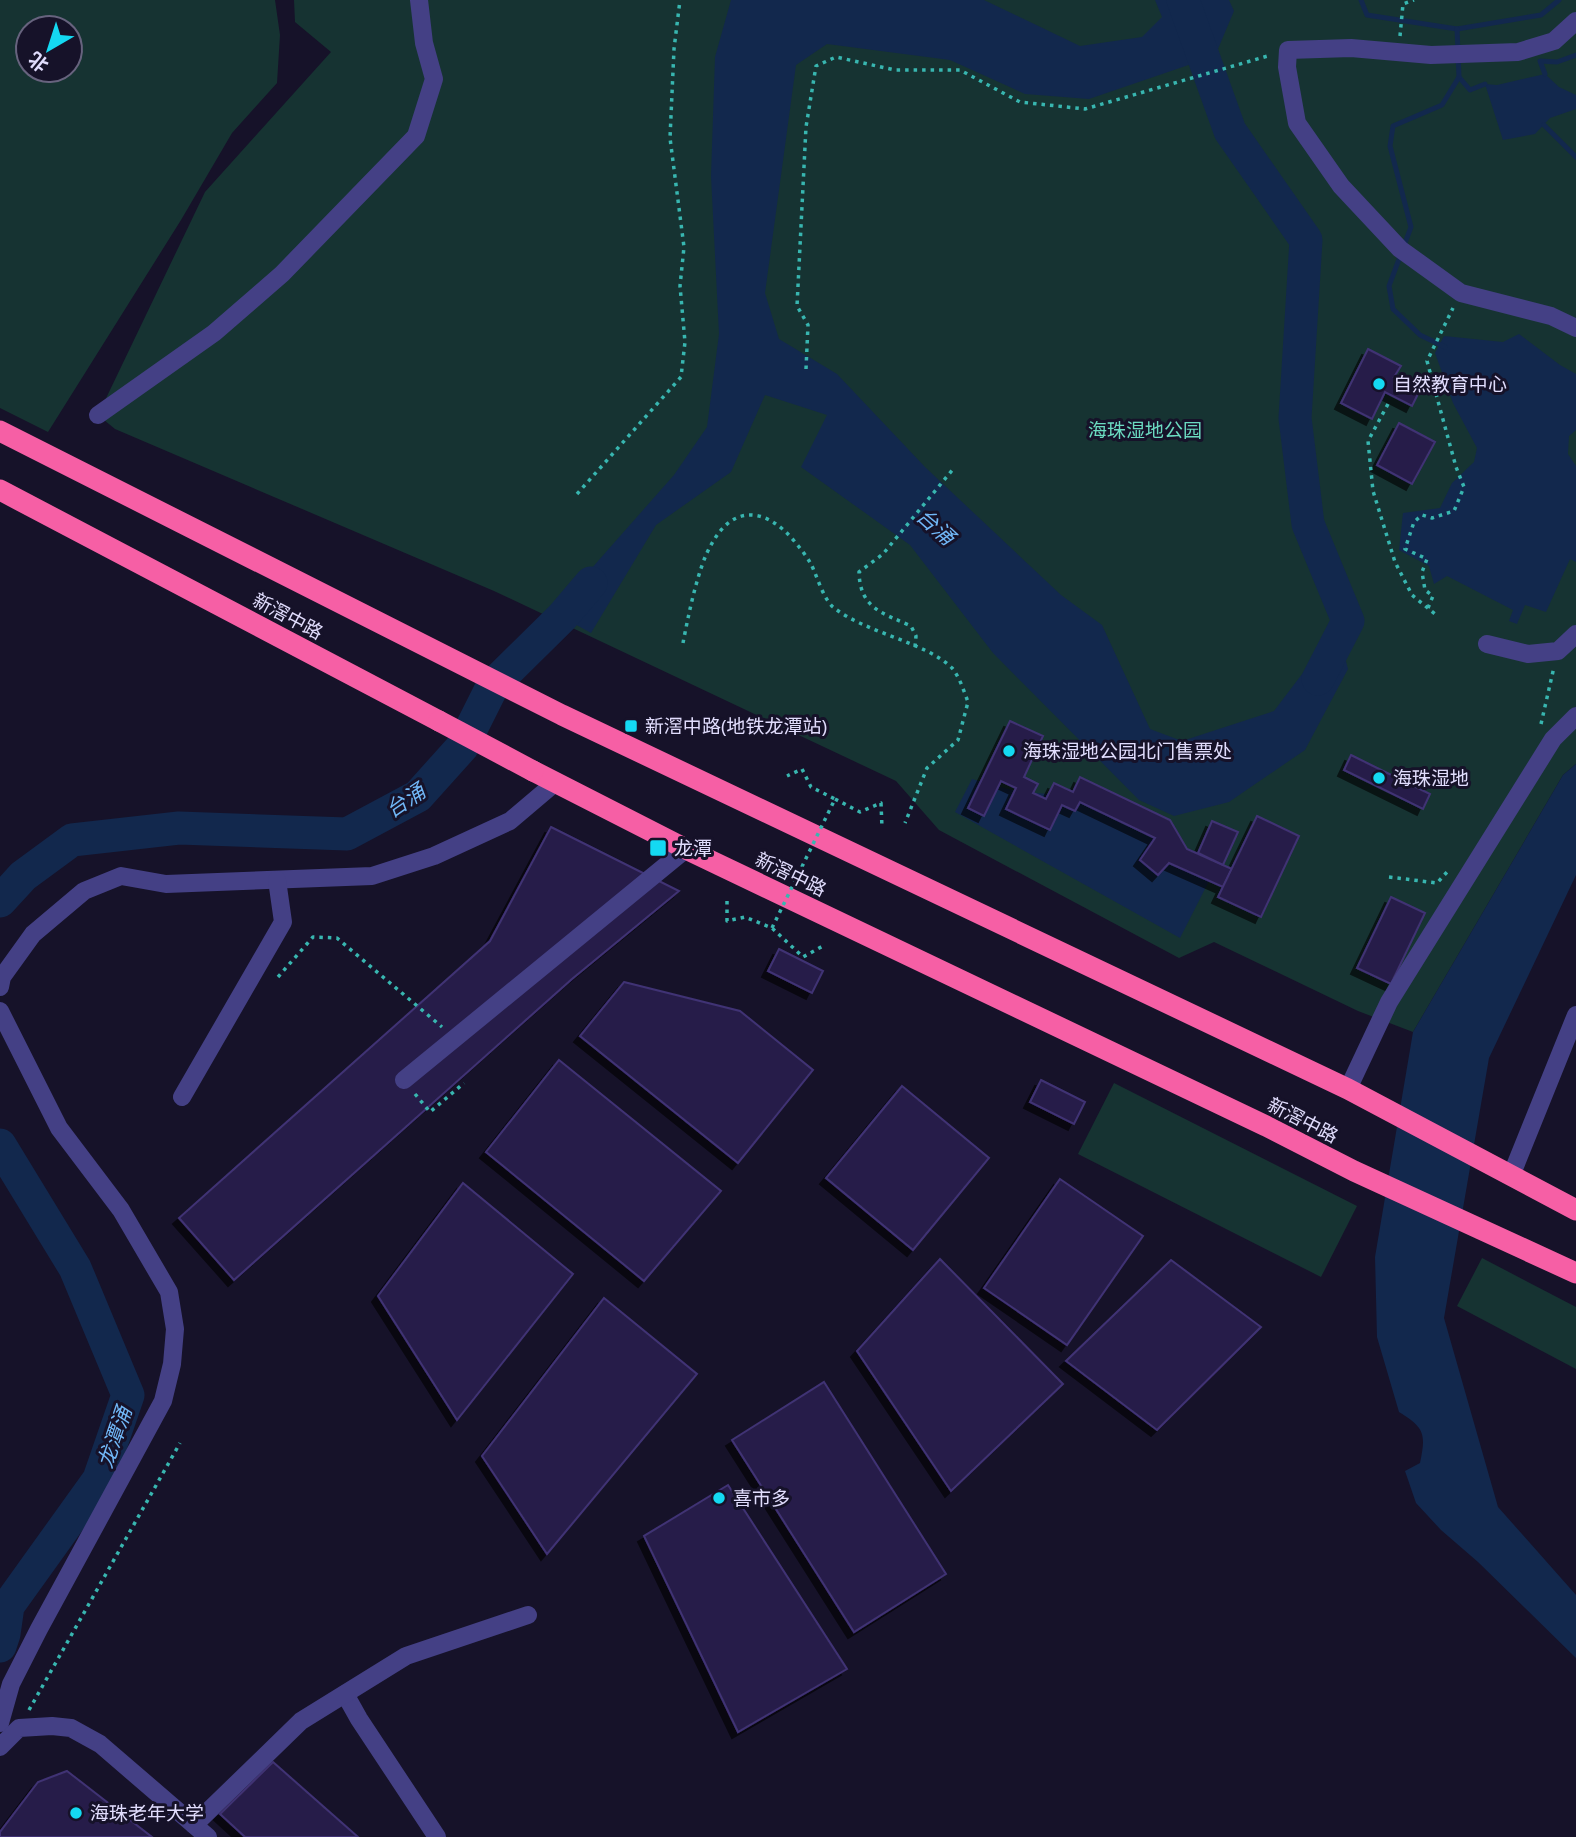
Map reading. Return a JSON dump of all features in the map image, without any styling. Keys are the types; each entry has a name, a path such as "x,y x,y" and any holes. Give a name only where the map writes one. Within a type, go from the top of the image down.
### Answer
{"highway":[{"name":"新滘中路","path":"0,431 562,715 1348,1089 1576,1210"},
{"name":"新滘中路","path":"0,490 686,849 1354,1171 1576,1273"}],"street":[{"path":"98,415 214,333 282,274 416,136 434,79 424,43 419,0"},
{"path":"1576,21 1554,41 1518,52 1446,55 1351,48 1289,50 1287,66 1297,123 1341,186 1404,252 1461,293 1551,316 1576,328"},
{"path":"1487,644 1528,654 1558,651 1576,634"},
{"path":"1348,1089 1389,1002 1553,739 1576,716"},
{"path":"0,987 2,977 33,934 84,891 121,876 166,884 372,876 434,856 510,821 556,782"},
{"path":"404,1080 686,849"},
{"path":"182,1097 282,922 277,880"},
{"path":"0,1011 59,1128 121,1209 169,1292 175,1329 172,1364 163,1401 38,1629 11,1684 0,1723"},
{"path":"1511,1177 1576,1016"},
{"path":"0,1747 19,1728 71,1728 100,1744 201,1831 301,1721 406,1656 528,1615"},
{"path":"345,1694 437,1837"}],"path":[{"path":"578,494 681,377 685,342 680,286 684,247 670,138 674,49 680,0"},
{"path":"1400,31 1403,4 1414,0"},
{"path":"806,369 808,325 797,306 806,127 816,66 836,57 895,70 960,70 1020,102 1085,109 1289,50"},
{"path":"1428,608 1433,596 1425,590 1422,572 1427,559 1405,549 1414,522 1422,515 1432,517 1454,510 1464,487 1427,361 1461,293"},
{"path":"1388,404 1368,441 1374,491 1395,562 1412,595 1435,614"},
{"path":"915,647 916,636 911,626 879,612 867,601 860,586 859,572 883,554 954,468"},
{"path":"683,643 709,547 719,531 735,518 753,513 774,522 794,540 809,561 831,606 880,633 939,657 954,670 968,702 958,740 927,768 905,823"},
{"path":"1540,728 1558,651"},
{"path":"787,776 802,769 811,787 860,812 881,803 882,828"},
{"path":"772,928 835,799"},
{"path":"1389,877 1437,883 1454,864"},
{"path":"727,901 727,921 745,918 772,928 803,957 823,946"},
{"path":"278,977 313,937 337,938 455,1037"},
{"path":"404,1080 430,1112 464,1083"},
{"path":"19,1728 180,1443"}],"green space":[{"path":"0,0 275,0 280,35 277,83 232,133 181,220 48,432 0,408"},
{"name":"海珠湿地公园","path":"294,0 1576,0 1576,764 1563,775 1413,1032 1358,1011 1214,942 1179,958 939,830 896,781 494,591 115,429 98,415 205,192 331,52 295,22"},
{"path":"1114,1083 1357,1206 1321,1277 1078,1154"},
{"path":"1482,1258 1576,1307 1576,1369 1457,1306"}],"water":[{"path":"731,0 984,0 1080,46 1142,37 1162,17 1155,0 1229,0 1234,11 1215,56 1089,99 1025,94 950,60 827,44 796,65 765,293 779,339 837,374 925,467 1061,595 1102,625 1150,729 1182,741 1274,711 1318,653 1340,638 1348,669 1305,750 1229,802 1174,816 1139,800 993,653 910,545 801,467 827,415 765,395 731,472 656,525 591,633 553,612 674,475 707,427 719,334 711,176 715,57"},
{"path":"1545,74 1559,87 1576,95 1576,109 1550,118 1535,134 1503,140 1485,84 1497,85"},
{"path":"1519,334 1576,374 1576,430 1569,436 1568,454 1576,466 1576,562 1570,559 1546,612 1525,605 1517,624 1509,621 1513,610 1447,576 1434,584 1429,566 1399,550 1403,513 1440,508 1452,483 1474,462 1477,448 1453,403 1435,353 1444,336 1503,342"},
{"path":"1576,764 1576,875 1489,1058 1444,1318 1498,1507 1576,1595 1576,1658 1416,1503 1405,1471 1420,1463 1423,1438 1419,1428 1399,1412 1377,1337 1375,1257 1413,1032 1563,775"},
{"path":"972,779 1012,790 1082,798 1159,832 1209,881 1180,938 955,812"}],"building":[{"name":"自然教育中心","path":"1368,349 1401,366 1394,377 1420,390 1412,406 1385,392 1372,419 1341,403"},
{"path":"1399,423 1435,442 1412,484 1377,465"},
{"path":"1010,721 1043,736 1024,777 1038,784 1033,793 1046,799 1054,783 1073,792 1080,777 1170,820 1187,849 1232,869 1223,887 1169,863 1158,875 1140,860 1155,838 1080,802 1075,811 1062,805 1050,830 1006,809 1016,788 1001,781 984,816 968,808"},
{"name":"海珠湿地","path":"1351,755 1430,794 1423,809 1344,770"},
{"path":"1257,816 1299,836 1261,917 1218,897"},
{"path":"1212,821 1238,832 1223,865 1198,853"},
{"name":"龙潭","path":"551,827 679,891 572,979 234,1280 179,1218 490,941"},
{"path":"1391,897 1425,913 1391,984 1357,968"},
{"path":"779,949 823,971 812,993 768,971"},
{"path":"624,982 740,1011 813,1070 738,1163 580,1036"},
{"path":"559,1060 721,1191 644,1281 486,1152"},
{"path":"1041,1080 1085,1102 1074,1124 1030,1102"},
{"path":"902,1086 989,1158 913,1250 826,1178"},
{"path":"1060,1179 1143,1236 1067,1345 984,1288"},
{"path":"463,1183 573,1274 457,1420 378,1296"},
{"path":"940,1259 1063,1384 951,1491 857,1351"},
{"path":"1171,1260 1261,1327 1157,1430 1066,1361"},
{"path":"604,1298 697,1374 547,1554 482,1456"},
{"path":"824,1382 946,1574 854,1632 732,1440"},
{"path":"728,1485 847,1669 738,1732 644,1536"},
{"path":"273,1762 358,1837 245,1837 220,1814"},
{"path":"67,1771 152,1837 0,1837 0,1832 38,1782"}],"waterway":[{"name":"台涌","path":"1183,0 1230,131 1306,240 1295,418 1308,524 1348,621 1318,679"},
{"path":"1361,0 1367,15 1457,29 1541,15 1559,0"},
{"path":"1445,347 1420,335 1393,309 1389,286 1411,227 1390,146 1393,126 1442,105 1459,77 1457,29"},
{"path":"1545,74 1540,61 1557,62 1576,55"},
{"path":"1459,77 1470,90 1485,84"},
{"path":"1544,125 1576,157"},
{"name":"台涌","path":"0,901 23,876 72,840 179,828 347,834 418,796 462,747 493,685 562,617 591,583"},
{"name":"龙潭涌","path":"0,1145 75,1268 128,1395 99,1479 8,1606 0,1646"}],"place":[{"name":"自然教育中心","path":"1379,384"},
{"name":"新滘中路(地铁龙潭站)","path":"631,726"},
{"name":"海珠湿地公园北门售票处","path":"1009,751"},
{"name":"海珠湿地","path":"1379,778"},
{"name":"龙潭","path":"658,848"},
{"name":"喜市多","path":"719,1498"},
{"name":"海珠老年大学","path":"76,1813"}]}
